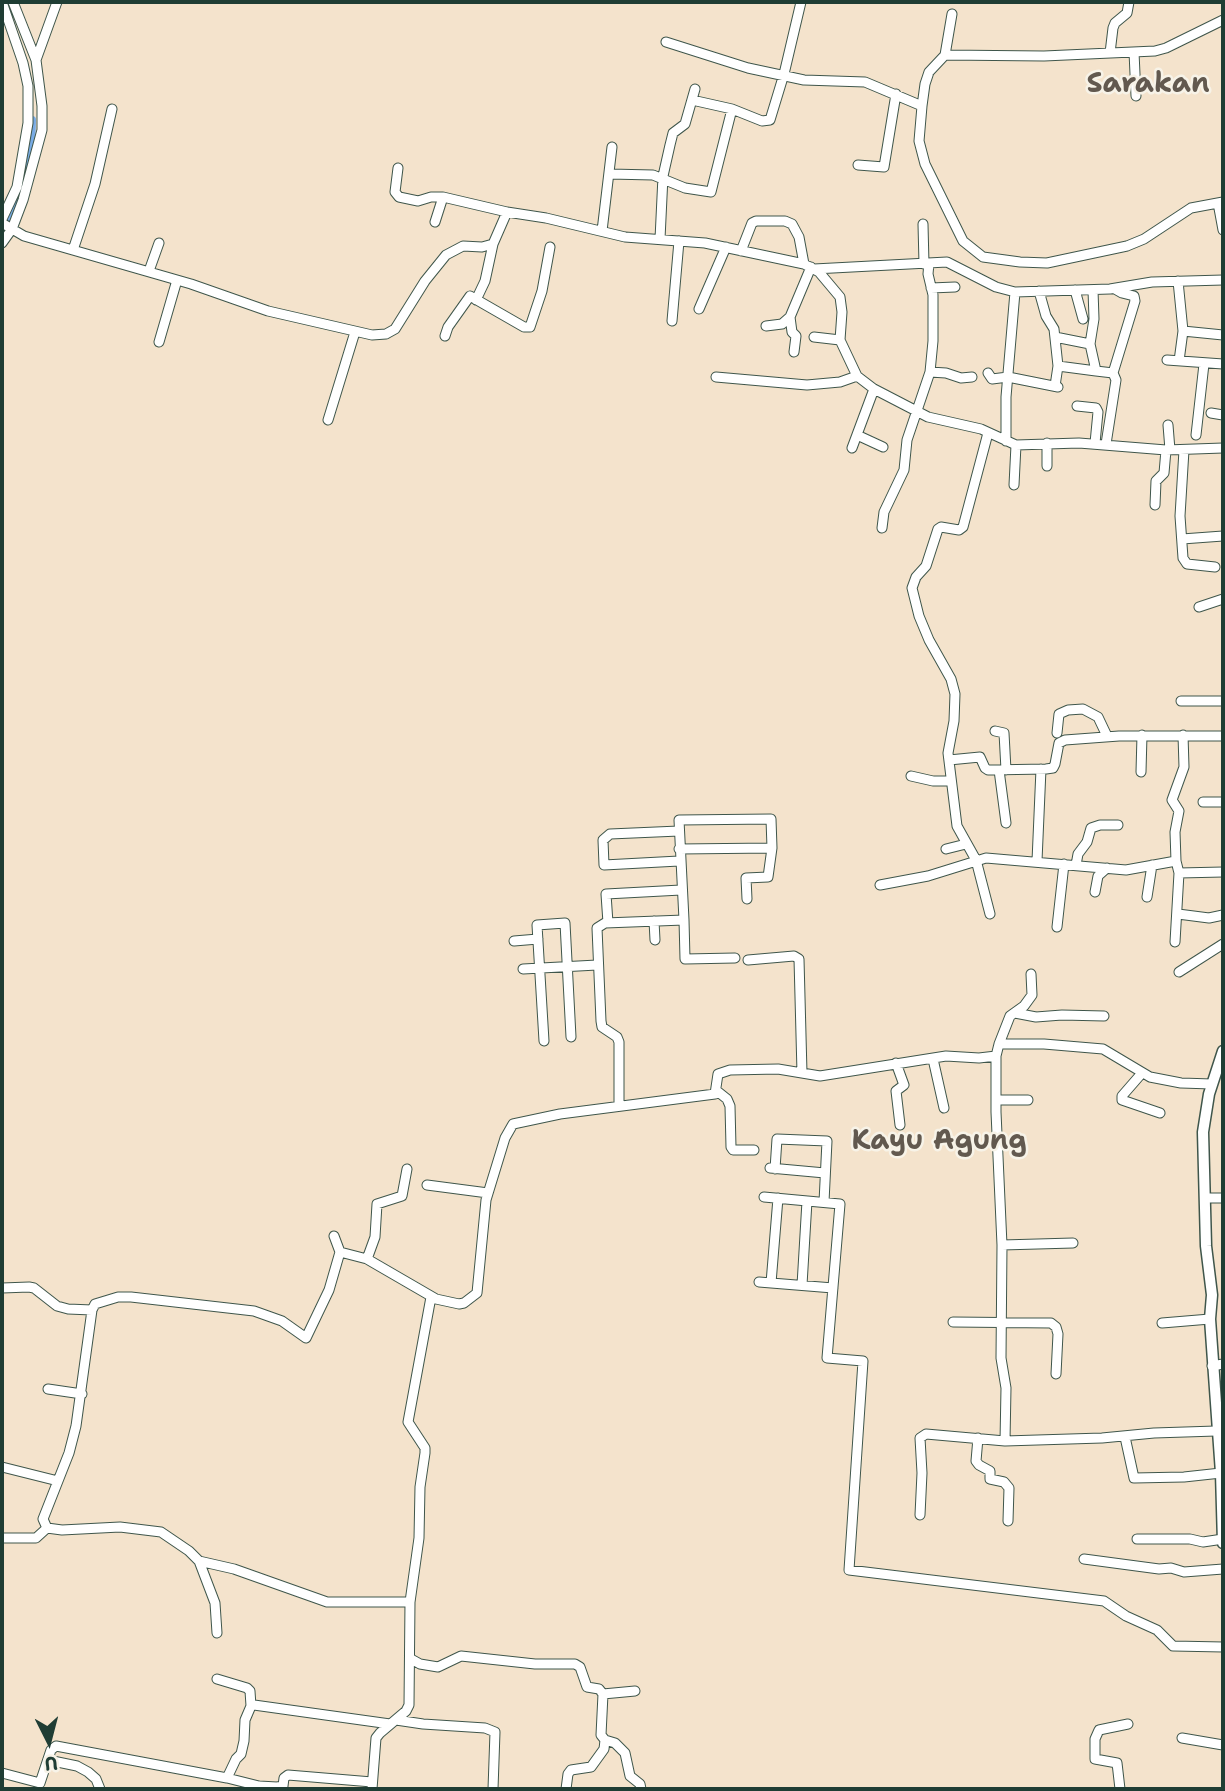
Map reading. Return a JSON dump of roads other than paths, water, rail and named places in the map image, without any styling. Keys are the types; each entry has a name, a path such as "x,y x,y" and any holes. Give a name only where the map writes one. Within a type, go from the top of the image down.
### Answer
{"street":[{"path":"2,2 28,86 28,123 17,187 2,243"},
{"path":"5,224 23,200 42,130 36,60 13,2"},
{"path":"36,60 57,2"},
{"path":"692,100 768,122 785,74 801,2"},
{"path":"1110,53 1115,23 1127,13 1129,2"},
{"path":"952,15 945,55 929,72 925,83 919,141 925,164 963,241 983,257 1047,263 1127,246 1144,239 1191,208 1221,202 1223,230"},
{"path":"945,55 1044,56 1166,48 1223,20"},
{"path":"666,42 748,68 815,81 865,82 922,106"},
{"path":"1134,52 1136,96"},
{"path":"660,239 663,180 673,133 685,124 695,89"},
{"path":"858,165 884,167 896,94"},
{"path":"73,250 95,184 112,109"},
{"path":"610,174 653,175 701,192 713,191 732,110"},
{"path":"602,231 612,147"},
{"path":"398,168 395,192 397,196 418,201 443,197 625,237 726,247 810,267 947,262 996,287 1015,292 1115,289 1129,285 1223,280"},
{"path":"435,222 443,197"},
{"path":"476,300 485,281 493,244 508,212"},
{"path":"741,251 752,223 785,221 792,224 810,267 825,278 840,297 840,340 857,376 874,389 917,412 941,421 981,429 1016,445 1095,443 1168,450 1223,448"},
{"path":"5,224 24,236 149,271 268,311 355,332 380,335 395,329 425,281 446,255 463,246 482,247 493,244"},
{"path":"882,528 884,512 904,470 907,440 930,372 933,341 931,288 923,224"},
{"path":"672,321 679,241"},
{"path":"149,271 159,243"},
{"path":"445,336 448,327 470,296 524,327 530,327 538,304 550,247"},
{"path":"699,309 726,247"},
{"path":"766,326 782,324 790,317 810,267"},
{"path":"159,342 177,280"},
{"path":"1178,281 1183,331 1179,361"},
{"path":"931,288 955,287"},
{"path":"1106,444 1116,380 1113,373 1135,301 1134,296 1115,289"},
{"path":"1075,290 1083,319"},
{"path":"1093,290 1094,319 1090,344 1096,372"},
{"path":"988,373 992,379 1008,377 1057,387 1054,329 1046,316 1040,291"},
{"path":"1006,441 1015,292"},
{"path":"790,317 792,332 796,336 794,352"},
{"path":"1183,331 1223,335"},
{"path":"328,421 355,332"},
{"path":"814,337 840,340"},
{"path":"1055,337 1090,344"},
{"path":"1167,360 1223,364"},
{"path":"1196,435 1204,364"},
{"path":"1058,366 1113,373"},
{"path":"930,372 961,378 972,377"},
{"path":"716,377 807,385 840,382 857,376"},
{"path":"852,448 874,389"},
{"path":"1077,406 1096,408 1098,412 1095,443"},
{"path":"1211,413 1223,415"},
{"path":"1155,505 1156,481 1164,473 1168,450 1168,425"},
{"path":"988,433 963,527 958,530 942,527 938,529 926,566 913,582 919,616 951,679 955,694 948,760 957,826 976,860 990,914"},
{"path":"857,435 883,447"},
{"path":"1047,443 1047,466"},
{"path":"1014,485 1016,445"},
{"path":"1184,450 1180,516 1184,562 1215,566"},
{"path":"1182,539 1223,536"},
{"path":"1199,607 1223,598"},
{"path":"1181,701 1223,701"},
{"path":"1057,733 1059,714 1078,709 1093,712 1107,736"},
{"path":"995,731 1004,733 1002,770 1006,823"},
{"path":"1141,772 1142,735"},
{"path":"1175,943 1179,873 1175,832 1179,811 1172,800 1184,767 1183,735"},
{"path":"948,760 979,757 986,770 1053,768 1061,741 1107,736 1223,736"},
{"path":"1037,861 1041,769"},
{"path":"911,776 933,781 951,780"},
{"path":"1203,802 1223,802"},
{"path":"735,958 685,959 679,820 771,819 772,848 768,877 746,878 747,900"},
{"path":"1076,865 1078,854 1087,842 1091,828 1118,825"},
{"path":"679,831 610,834 603,840 604,865 679,860"},
{"path":"946,849 966,844"},
{"path":"680,849 772,848"},
{"path":"880,885 928,876 976,860 993,858 1126,870 1176,861"},
{"path":"1057,927 1064,864"},
{"path":"1147,897 1152,865"},
{"path":"1095,892 1098,876 1107,868"},
{"path":"1179,873 1223,872"},
{"path":"608,923 606,894 681,890"},
{"path":"1178,914 1209,918 1223,915"},
{"path":"619,1105 619,1042 618,1037 602,1027 595,933 600,925 608,923 684,920"},
{"path":"654,921 655,940"},
{"path":"544,1041 537,925 565,923 571,1037"},
{"path":"514,940 538,939"},
{"path":"1179,972 1223,944"},
{"path":"748,961 794,956 799,960 802,1073"},
{"path":"523,970 597,965"},
{"path":"1005,1441 1006,1388 1001,1359 1002,1245 996,1056 1010,1016 1032,995 1031,974"},
{"path":"1015,1013 1036,1017 1104,1016"},
{"path":"999,1044 1044,1044 1103,1049 1142,1073 1181,1083 1212,1084"},
{"path":"1137,1539 1223,1541 1221,1466 1216,1431 1219,1406 1218,1365 1210,1319 1218,1295 1206,1246 1203,1132 1209,1094 1223,1051"},
{"path":"340,1252 367,1259 431,1297 459,1304 473,1298 477,1293 481,1234 488,1193 511,1126 561,1114 715,1094 720,1072 778,1069 820,1076 946,1056 996,1056"},
{"path":"933,1059 944,1108"},
{"path":"896,1063 904,1085 896,1091 900,1125"},
{"path":"1142,1073 1122,1096 1122,1100 1160,1113"},
{"path":"717,1091 727,1099 730,1106 731,1147 733,1150 754,1150"},
{"path":"997,1100 1028,1100"},
{"path":"824,1202 827,1141 777,1139 772,1168 825,1173"},
{"path":"367,1259 375,1237 377,1204 402,1196 407,1170"},
{"path":"427,1185 488,1193"},
{"path":"764,1197 840,1204 827,1358 863,1361 849,1570 1104,1601 1126,1616 1157,1630 1173,1646 1223,1647"},
{"path":"771,1283 778,1198"},
{"path":"1205,1198 1223,1198"},
{"path":"802,1285 807,1201"},
{"path":"47,1528 43,1519 69,1453 82,1394 92,1310 96,1303 118,1297 247,1310 274,1318 306,1338 329,1290 340,1252 334,1236"},
{"path":"1002,1245 1073,1242"},
{"path":"759,1282 833,1288"},
{"path":"2,1288 34,1288 57,1306 92,1310"},
{"path":"2,1773 38,1784 51,1750 56,1746 259,1786 282,1788 284,1778 288,1775 372,1786 376,1738 406,1711 409,1705 410,1602 419,1538 420,1487 425,1448 408,1422 431,1297"},
{"path":"1162,1323 1210,1319"},
{"path":"953,1322 1046,1322 1056,1326 1056,1374"},
{"path":"48,1389 82,1394"},
{"path":"920,1515 922,1436 929,1434 1005,1441 1216,1431"},
{"path":"1125,1437 1134,1478 1184,1477 1221,1466"},
{"path":"978,1438 978,1465 990,1471 990,1479 1004,1482 1009,1488 1008,1521"},
{"path":"2,1467 58,1481"},
{"path":"2,1538 36,1538 47,1528 62,1530 120,1527 162,1532 199,1561 215,1603 217,1633"},
{"path":"1084,1559 1159,1569 1171,1568 1184,1572 1223,1569"},
{"path":"199,1561 234,1569 333,1604 410,1602"},
{"path":"411,1659 420,1664 438,1667 461,1656 535,1664 575,1664 582,1670 587,1687 599,1689 603,1695 601,1735 625,1753 630,1776 640,1784 641,1789"},
{"path":"217,1679 250,1691 251,1706 245,1720 241,1755 236,1759 227,1778"},
{"path":"603,1695 635,1691"},
{"path":"251,1706 393,1722 485,1728 495,1732 493,1789"},
{"path":"1120,1789 1117,1763 1095,1759 1095,1739 1099,1730 1128,1724"},
{"path":"1182,1738 1223,1745"},
{"path":"566,1789 570,1770 591,1767 604,1749 605,1740"},
{"path":"48,1760 77,1766 88,1772 96,1779 100,1789"}],"waterway":[{"path":"2,234 18,197 31,155 32,120"}],"district":[{"name":"Sarakan","path":"1148,85"},
{"name":"Kayu Agung","path":"939,1142"}]}
